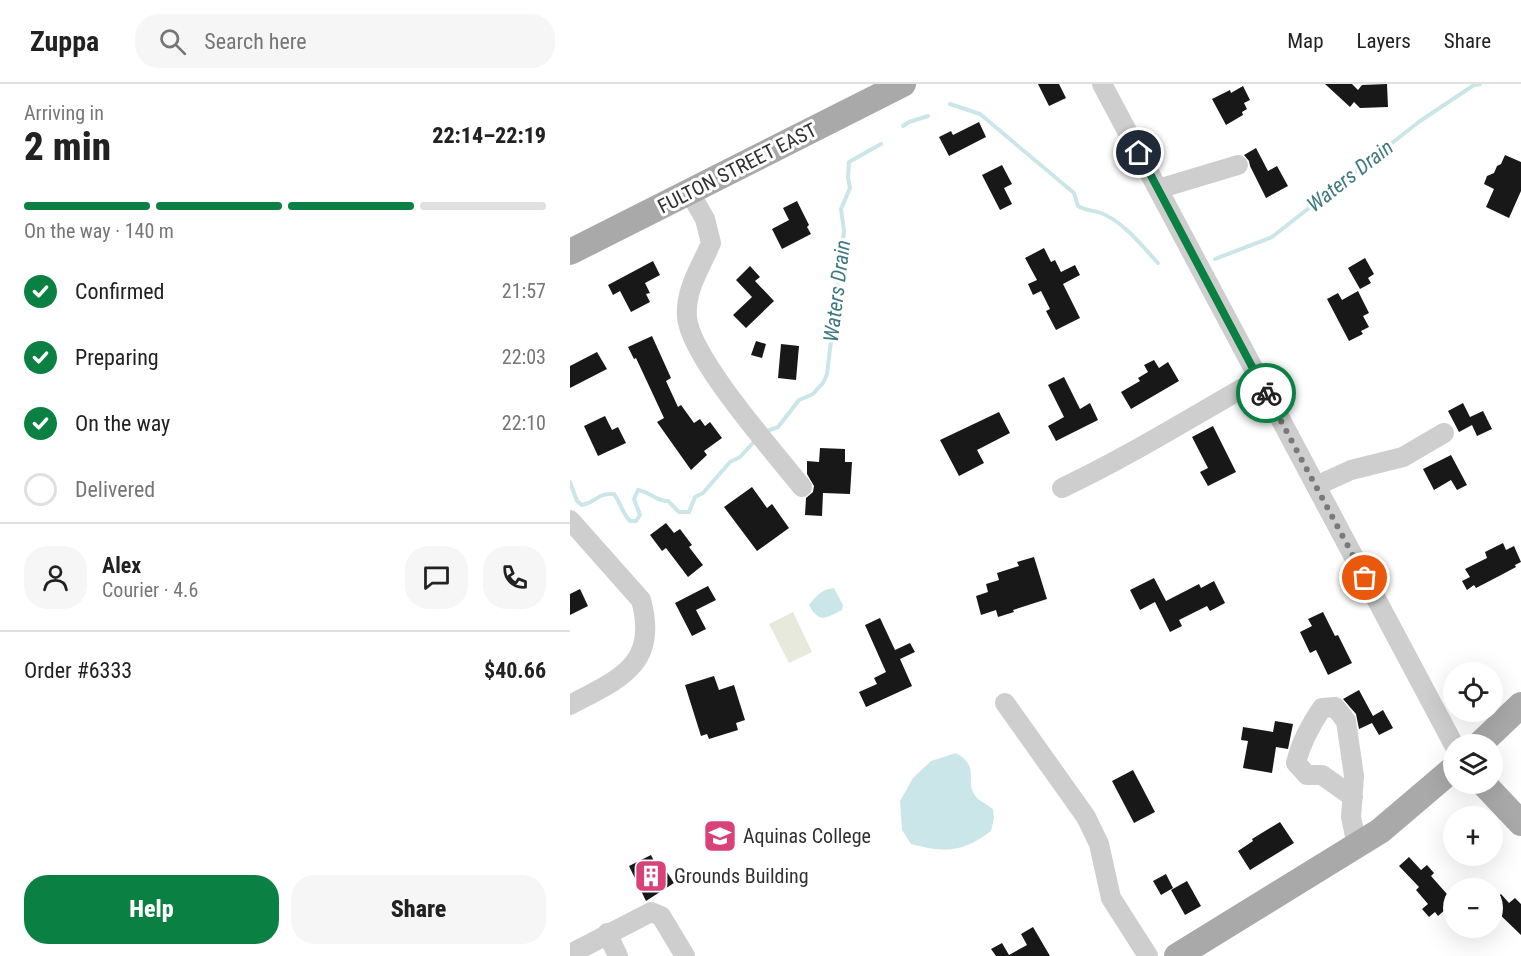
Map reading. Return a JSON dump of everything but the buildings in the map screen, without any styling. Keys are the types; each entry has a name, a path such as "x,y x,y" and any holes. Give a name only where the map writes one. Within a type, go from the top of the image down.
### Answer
{"main road":[{"name":"FULTON STREET EAST","path":"571,248 690,193 903,84"},
{"path":"1491,734 1521,705"},
{"path":"1177,956 1380,831 1443,777"},
{"path":"1493,794 1521,823"}],"street":[{"path":"1102,84 1448,734"},
{"path":"1158,189 1238,165"},
{"path":"690,193 705,219 711,243 689,294 687,317 692,335 714,374 802,487"},
{"path":"1062,488 1127,456 1184,421 1259,380"},
{"path":"1316,486 1351,470 1402,457 1444,434"},
{"path":"570,520 641,600 645,616 645,637 641,655 630,669 615,681 570,705"},
{"path":"1005,703 1086,817 1100,844 1111,898 1148,956"},
{"path":"1353,797 1351,818 1357,846"},
{"path":"573,951 651,912 661,916 685,956"},
{"path":"607,933 618,956"}],"shaded area":[{"path":"793,612 812,652 789,663 769,624"}],"water":[{"path":"834,588 843,605 842,610 823,618 816,615 809,605 820,593"},
{"path":"956,753 968,764 972,791 976,797 993,809 994,818 991,831 971,844 953,849 934,849 911,844 902,830 900,801 913,778 931,761"}],"waterway":[{"name":"Waters Drain","path":"1215,259 1272,237 1420,121 1474,85 1480,84"},
{"name":"Waters Drain","path":"950,104 980,114 1074,193 1078,206 1101,213 1117,222 1158,263"},
{"name":"Waters Drain","path":"903,126 928,116"},
{"name":"Waters Drain","path":"767,431 778,427 799,400 813,394 823,383 827,374 844,231 841,209 850,188 849,162 881,144"},
{"name":"Waters Drain","path":"570,482 577,501 582,505 600,496 614,494 630,521 636,521 640,515 634,499 638,490 660,500 668,501 679,512 689,512 695,497 703,493 730,462 740,457 753,443"}],"way so far":[{"path":"1266,393 1365,578"}],"place":[{"name":"Aquinas College","path":"720,836"},
{"name":"Grounds Building","path":"651,876"}],"route":[{"path":"1139,153 1266,393"}]}
